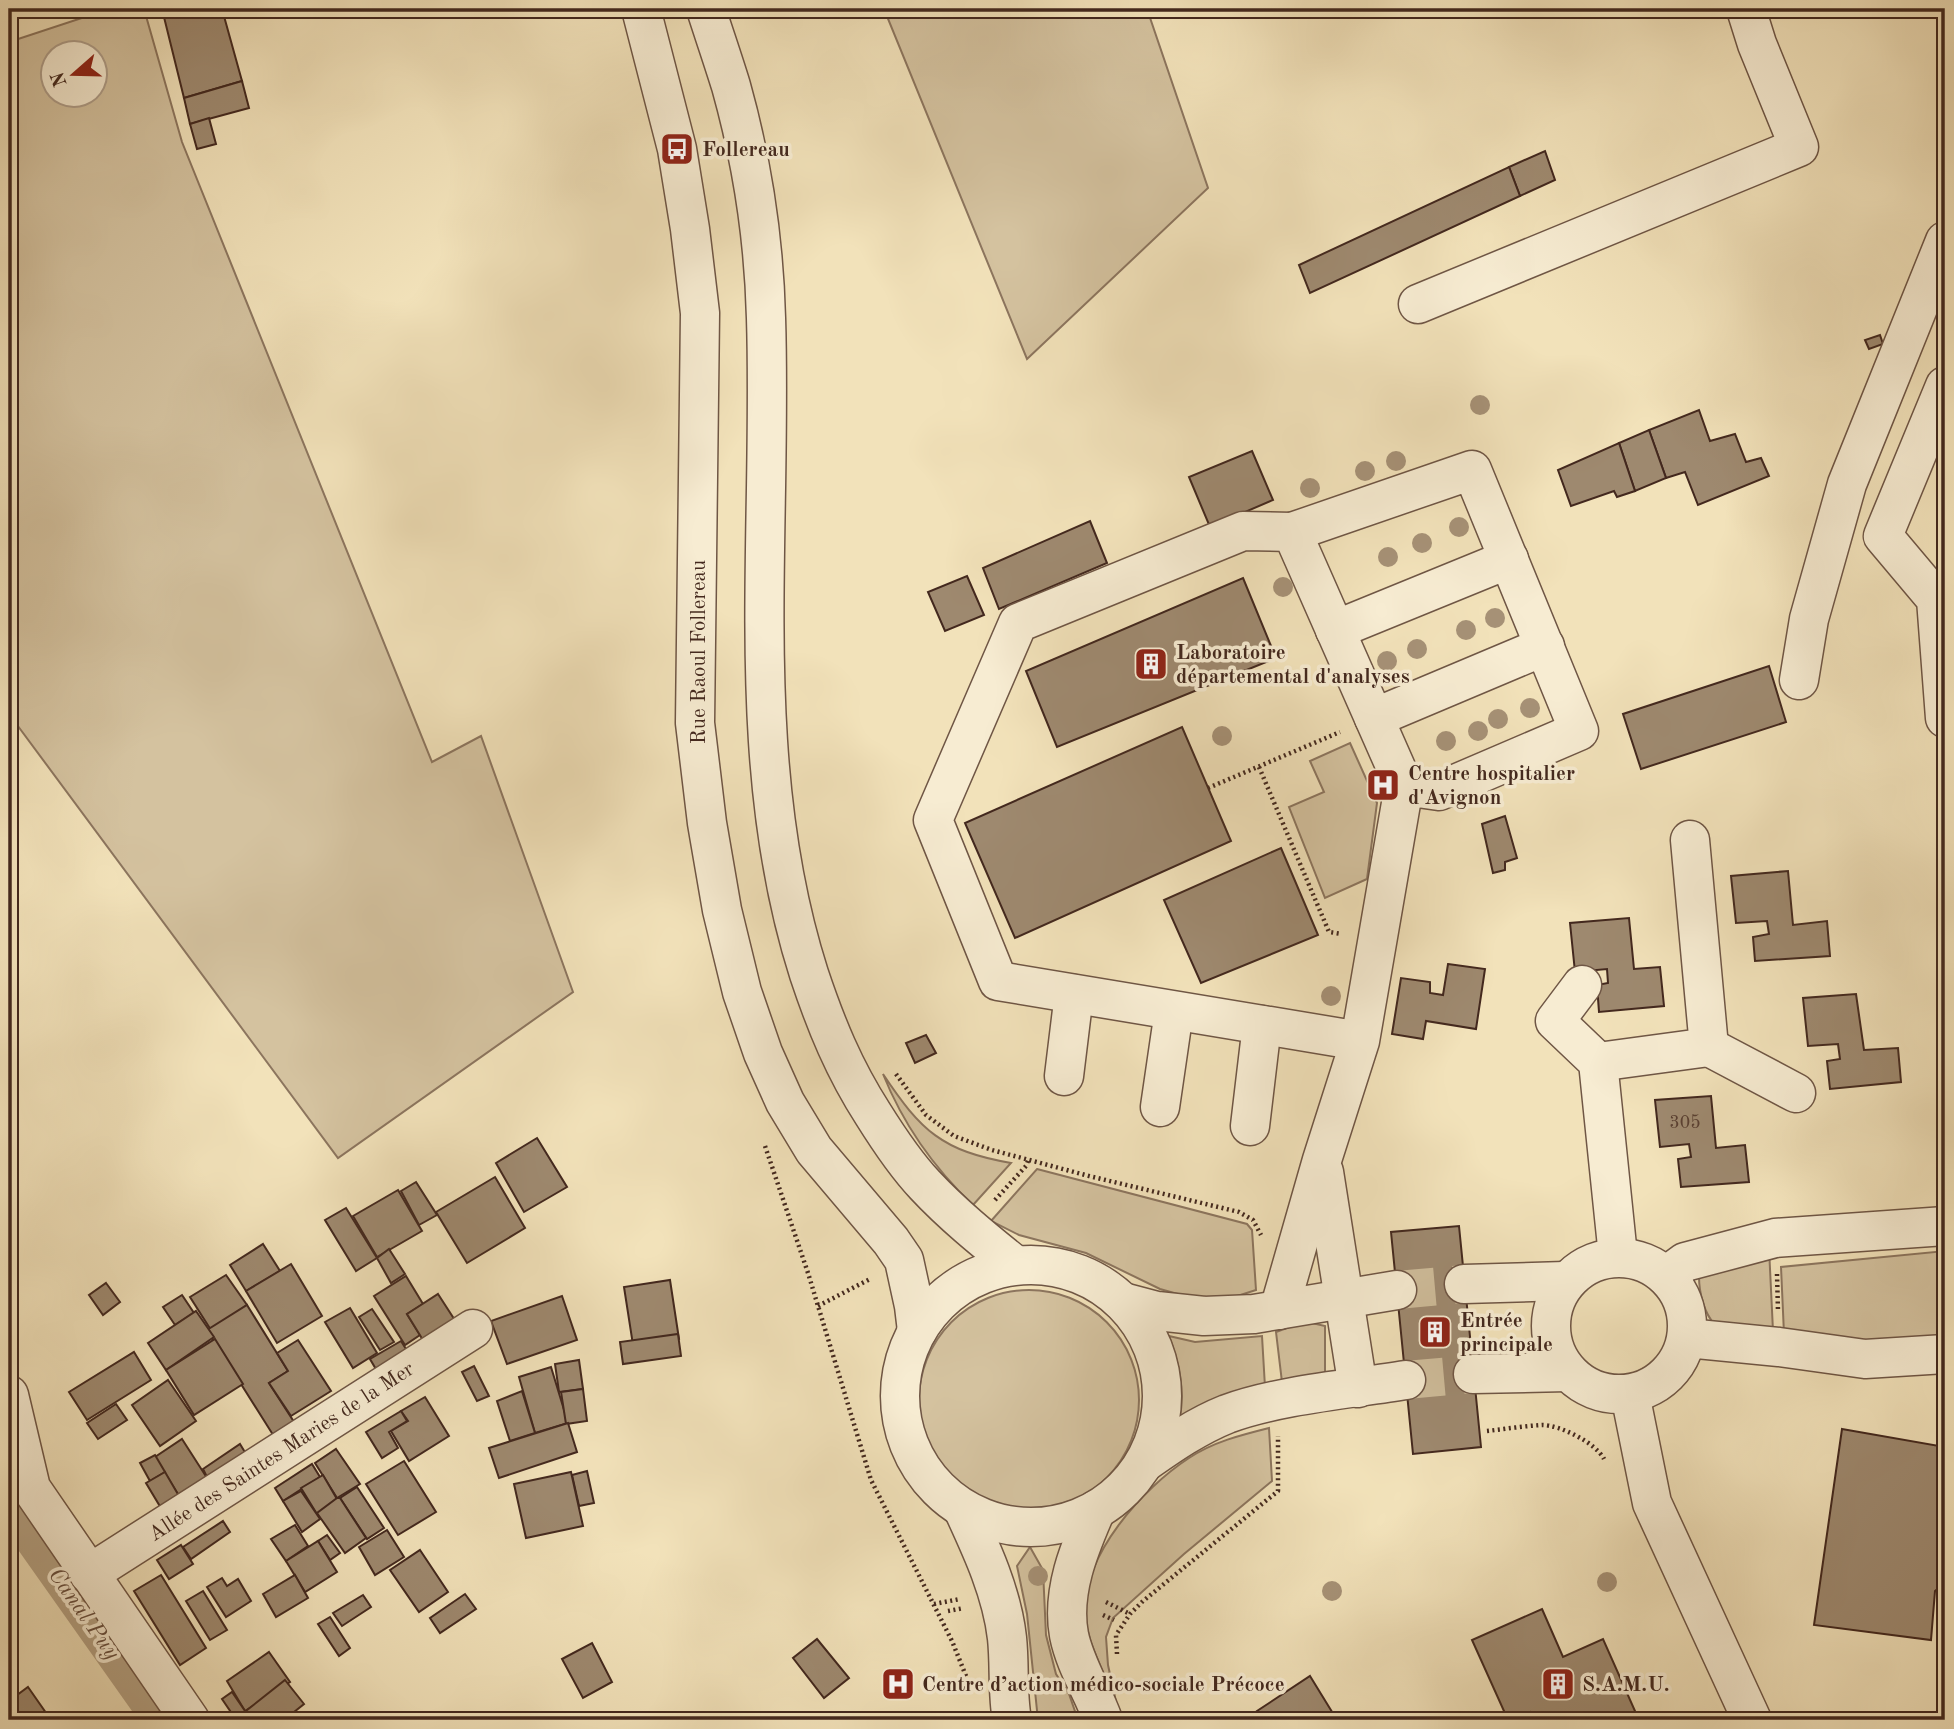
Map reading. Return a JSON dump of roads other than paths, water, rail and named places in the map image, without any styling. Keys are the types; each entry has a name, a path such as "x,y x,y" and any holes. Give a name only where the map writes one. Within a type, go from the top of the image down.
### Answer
{"street":[{"name":"Rue Raoul Follereau","path":"641,9 677,149 700,313 695,723 707,823 722,911 742,992 763,1053 785,1102 814,1150 904,1260 917,1331"},
{"path":"706,9 731,86 750,164 760,237 766,316 766,676 772,797 782,870 799,941 822,1015 851,1080 888,1138 923,1184 1015,1265"},
{"path":"1418,304 1799,147 1757,44 1746,9"},
{"path":"1800,680 1809,619 1847,484 1945,241"},
{"path":"1945,386 1883,536 1941,599 1945,718"},
{"path":"1360,1041 998,981 933,820 1018,623 1243,531 1292,532 1472,470 1579,731 1439,791 1404,786"},
{"path":"1279,1310 1360,1041 1404,786 1292,532"},
{"path":"1335,630 1509,559"},
{"path":"1374,718 1545,646"},
{"path":"1690,840 1709,1047"},
{"path":"1582,985 1555,1021 1598,1062 1618,1256"},
{"path":"1063,1076 1074,994"},
{"path":"1160,1107 1174,1011"},
{"path":"1250,1126 1262,1025"},
{"path":"1598,1062 1709,1047 1796,1093"},
{"path":"1322,1160 1358,1388"},
{"path":"1666,1276 1685,1262 1775,1238 1945,1226"},
{"path":"1618,1256 1644,1261 1666,1276 1680,1294 1684,1305 1687,1338 1676,1364 1656,1384 1630,1394 1607,1394 1585,1387 1567,1372 1555,1351 1550,1327 1553,1303 1565,1281 1580,1268 1598,1259 1618,1256"},
{"path":"1015,1265 1044,1265 1073,1271 1100,1284 1123,1302 1144,1330 1158,1362 1162,1396 1158,1431 1144,1463 1131,1482 1115,1497 1097,1510 1064,1524 1030,1528 995,1523 963,1509 939,1490 920,1467 907,1440 900,1410 901,1380 907,1350 939,1301 961,1284 987,1272 1015,1265"},
{"path":"1464,1284 1565,1281"},
{"path":"1123,1302 1157,1311 1204,1317 1254,1314 1397,1290"},
{"name":"Allée des Saintes Maries de la Mer","path":"89,1574 473,1329"},
{"path":"1687,1338 1866,1359 1945,1354"},
{"path":"1473,1374 1567,1372"},
{"path":"1144,1463 1183,1436 1228,1414 1277,1416 1358,1388 1406,1380"},
{"path":"1630,1394 1652,1503 1752,1720"},
{"path":"9,1395 31,1489 190,1720"},
{"path":"963,1509 991,1573 1000,1605 1007,1637 1012,1720"},
{"path":"1097,1510 1075,1564 1067,1604 1069,1636 1103,1720"}],"waterway":[{"name":"Canal Puy","path":"9,1505 161,1720"}],"tunnel":[{"path":"1397,1290 1464,1284"},
{"path":"1406,1380 1473,1374"}],"place":[{"name":"Follereau","path":"677,149"},
{"name":"Laboratoire départemental d'analyses","path":"1151,664"},
{"name":"Centre hospitalier d'Avignon","path":"1383,785"},
{"name":"Entrée principale","path":"1435,1332"},
{"name":"Centre d’action médico-sociale Précoce","path":"898,1684"},
{"name":"S.A.M.U.","path":"1558,1684"}]}
